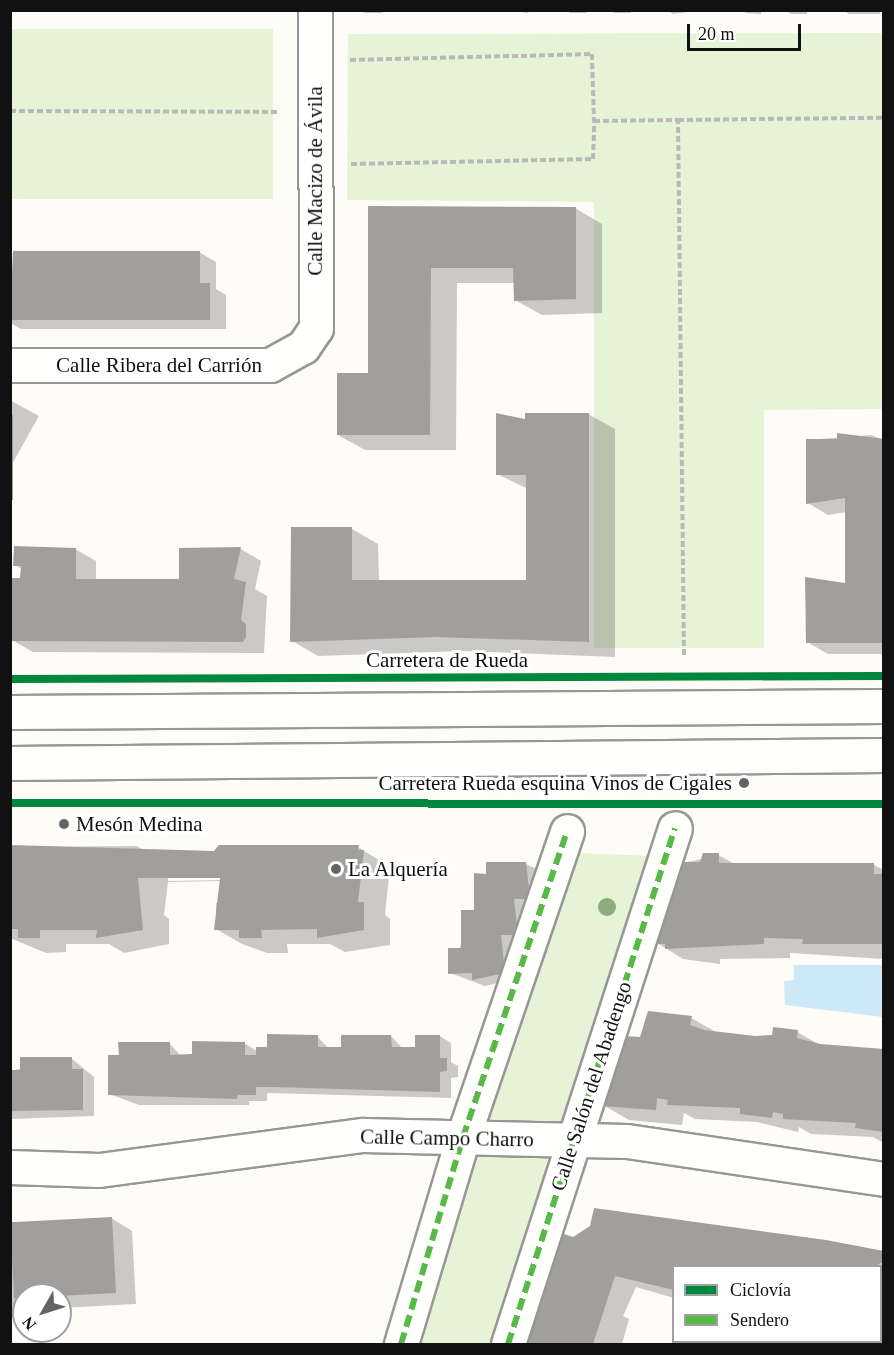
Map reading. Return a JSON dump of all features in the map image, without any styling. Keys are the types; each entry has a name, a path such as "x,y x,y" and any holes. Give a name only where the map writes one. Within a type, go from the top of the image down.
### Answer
{"street":[{"name":"Calle Macizo de Ávila","path":"303,347 316,328 315,10"},
{"name":"Calle Ribera del Carrión","path":"10,365 270,365 303,347"},
{"path":"10,712 884,706"},
{"path":"10,763 884,755"},
{"name":"Calle Salón del Abadengo","path":"508,1344 675,828"},
{"path":"401,1344 463,1137 567,831"},
{"name":"Calle Campo Charro","path":"10,1167 99,1170 363,1135 627,1141 884,1179"}],"path":[{"path":"336,60 592,54 593,159 346,164"},
{"path":"10,111 315,112"},
{"path":"594,121 884,117"},
{"path":"678,120 684,655"}],"green space":[{"path":"11,29 273,29 273,199 11,199"},
{"path":"883,33 883,409 764,410 764,648 594,648 594,202 347,200 348,34"},
{"path":"551,852 680,857 524,1344 401,1344"}],"water":[{"path":"794,965 883,965 883,1017 785,1005 784,981 794,980"}],"building":[{"path":"368,206 576,207 576,299 514,301 513,268 431,268 430,435 337,435 337,373 368,373"},
{"path":"13,251 200,251 200,283 210,283 210,320 10,320"},
{"path":"496,413 525,419 525,413 589,413 589,642 436,637 290,642 291,527 352,527 352,580 526,580 526,475 496,475"},
{"path":"10,415 13,415 13,500 10,500"},
{"path":"837,433 884,439 884,643 806,643 805,577 845,583 845,498 806,504 806,439 837,439"},
{"path":"14,546 76,548 76,579 179,579 179,548 241,547 234,579 246,582 241,620 246,624 246,637 243,642 10,641 10,578 20,578 21,566 13,566"},
{"path":"10,845 214,851 219,845 359,845 358,850 364,850 358,902 364,902 364,930 317,938 317,929 261,930 262,938 239,938 239,930 214,930 220,878 138,878 143,930 96,938 97,930 40,930 40,938 18,938 18,929 10,929"},
{"path":"703,853 719,853 719,863 874,863 874,874 884,874 884,944 802,944 803,939 764,938 764,944 665,949 665,944 655,944 682,862 700,862"},
{"path":"486,862 526,862 530,899 514,899 518,935 501,935 505,973 472,980 472,973 448,974 448,948 461,948 461,910 474,910 474,873 486,874"},
{"path":"648,1011 692,1016 690,1025 704,1030 755,1036 772,1035 773,1027 798,1030 797,1038 820,1044 884,1049 884,1132 855,1128 856,1123 783,1119 783,1114 773,1112 772,1118 740,1114 740,1108 667,1105 668,1100 657,1098 656,1110 601,1106 625,1036 640,1037"},
{"path":"267,1034 318,1035 318,1047 341,1047 341,1035 391,1035 392,1047 415,1047 415,1035 440,1035 440,1058 447,1058 447,1071 440,1072 440,1092 256,1087 256,1095 238,1095 237,1099 108,1095 108,1055 119,1055 118,1042 170,1042 170,1055 192,1054 192,1041 245,1042 245,1055 256,1055 256,1047 267,1047"},
{"path":"20,1057 72,1057 72,1069 83,1069 83,1110 10,1111 10,1070 20,1070"},
{"path":"594,1208 826,1240 884,1251 884,1261 878,1265 672,1265 672,1290 615,1276 593,1344 524,1344 561,1233 573,1237 590,1226"},
{"path":"112,1217 116,1293 72,1295 72,1283 13,1283 10,1222"}],"marked path":[{"path":"508,1344 675,828"},
{"path":"401,1344 463,1137 567,831"}],"cycle path":[{"name":"Carretera de Rueda","path":"10,679 884,676"},
{"path":"10,803 884,804"}],"place":[{"name":"Carretera Rueda esquina Vinos de Cigales","path":"744,783"},
{"name":"Mesón Medina","path":"64,824"},
{"name":"La Alquería","path":"336,869"}]}
